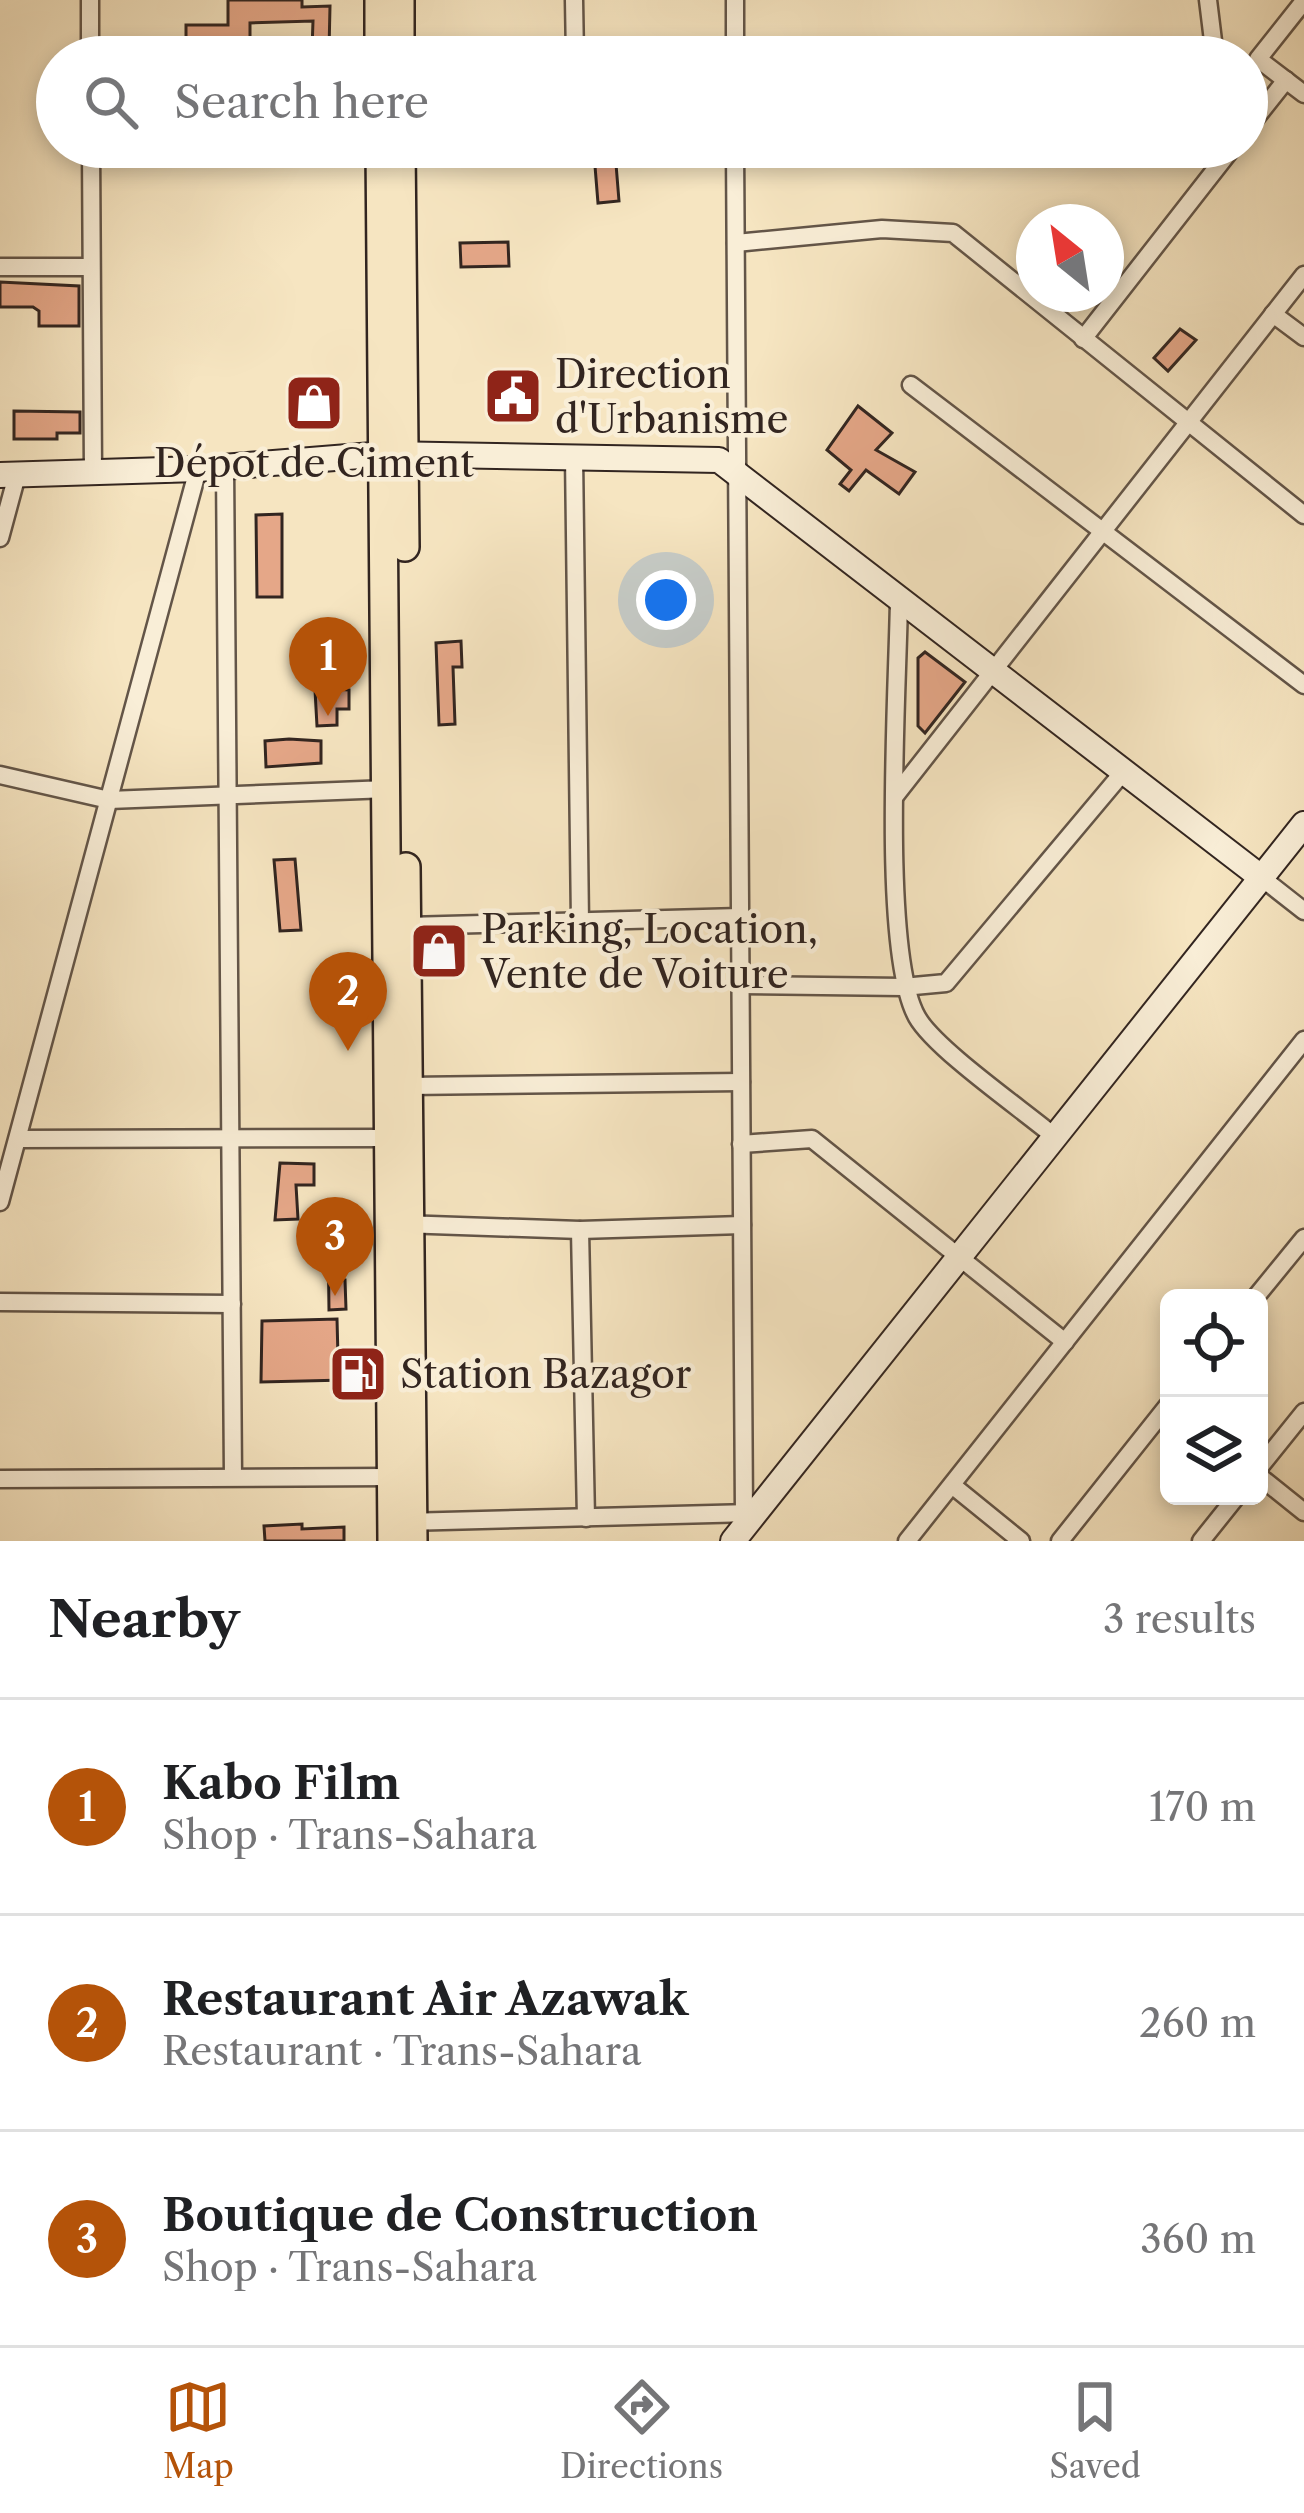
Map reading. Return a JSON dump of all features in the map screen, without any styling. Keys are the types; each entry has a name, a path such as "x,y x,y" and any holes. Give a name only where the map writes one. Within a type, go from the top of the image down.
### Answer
{"main road":[{"path":"379,0 379,36"},
{"path":"400,0 400,36"},
{"path":"381,168 395,455 407,926 408,1086 390,1477 403,1532"},
{"path":"401,168 388,789 388,1138 399,1223 403,1532"}],"street":[{"path":"90,0 90,36"},
{"path":"574,0 575,36"},
{"path":"735,0 735,36"},
{"path":"1208,0 1212,36"},
{"path":"1268,45 1304,1"},
{"path":"1268,71 1304,94"},
{"path":"1268,103 1286,80"},
{"path":"91,168 92,472"},
{"path":"735,168 742,1226 749,1514"},
{"path":"1083,339 1217,168"},
{"path":"736,243 882,230 953,233 1304,515"},
{"path":"0,267 92,267"},
{"path":"896,796 1304,275"},
{"path":"1274,314 1304,337"},
{"path":"911,385 1304,685"},
{"path":"0,538 9,475 198,469 395,455 719,460 1304,911"},
{"path":"574,456 580,922"},
{"path":"225,466 233,1478"},
{"path":"0,1202 198,469"},
{"path":"899,599 896,796 903,987 920,1022 1055,1137"},
{"path":"740,985 903,987 946,982 1124,771"},
{"path":"0,776 109,800 388,789"},
{"path":"733,1541 749,1514 1304,824"},
{"path":"407,926 740,917"},
{"path":"907,1541 1304,1040"},
{"path":"408,1086 741,1082"},
{"path":"18,1139 388,1138"},
{"path":"742,1144 812,1139 1065,1342"},
{"path":"399,1223 580,1230 742,1226"},
{"path":"580,1230 586,1518"},
{"path":"1262,1289 1304,1238"},
{"path":"0,1302 232,1304"},
{"path":"1268,1460 1304,1412"},
{"path":"1060,1541 1160,1415"},
{"path":"0,1479 390,1477"},
{"path":"1268,1480 1304,1512"},
{"path":"952,1485 1021,1541"},
{"path":"1201,1541 1230,1505"},
{"path":"403,1532 586,1518 749,1514"}],"building":[{"path":"228,0 302,0 302,7 330,6 329,36 312,36 313,21 250,23 250,36 186,36 186,25 228,25"},
{"path":"595,168 616,168 619,201 598,203"},
{"path":"508,242 509,266 461,267 460,243"},
{"path":"0,282 79,286 79,326 39,326 39,311 33,307 0,307"},
{"path":"1180,329 1196,340 1168,371 1154,358"},
{"path":"858,406 892,433 876,450 915,472 899,494 866,470 849,491 840,484 851,470 827,450"},
{"path":"14,411 80,412 80,433 57,433 57,439 14,439"},
{"path":"282,514 282,597 257,597 256,515"},
{"path":"461,641 462,667 453,667 455,724 439,725 436,643"},
{"path":"925,652 965,682 925,733 918,726 918,658"},
{"path":"315,690 349,690 349,709 337,709 337,725 317,726"},
{"path":"265,741 321,741 321,763 266,767"},
{"path":"295,859 301,930 280,931 274,860"},
{"path":"280,1163 314,1164 314,1185 296,1185 298,1219 275,1220"},
{"path":"328,1229 341,1230 340,1280 345,1280 346,1309 329,1310"},
{"path":"337,1319 338,1357 345,1357 345,1380 261,1382 262,1321"},
{"path":"302,1524 302,1529 344,1527 344,1541 265,1541 264,1526"}],"place":[{"name":"Direction d'Urbanisme","path":"513,396"},
{"name":"Dépot de Ciment","path":"314,403"},
{"name":"Kabo Film","path":"328,716"},
{"name":"Parking, Location, Vente de Voiture","path":"439,951"},
{"name":"Restaurant Air Azawak","path":"348,1051"},
{"name":"Boutique de Construction","path":"335,1296"},
{"name":"Station Bazagor","path":"358,1374"}]}
